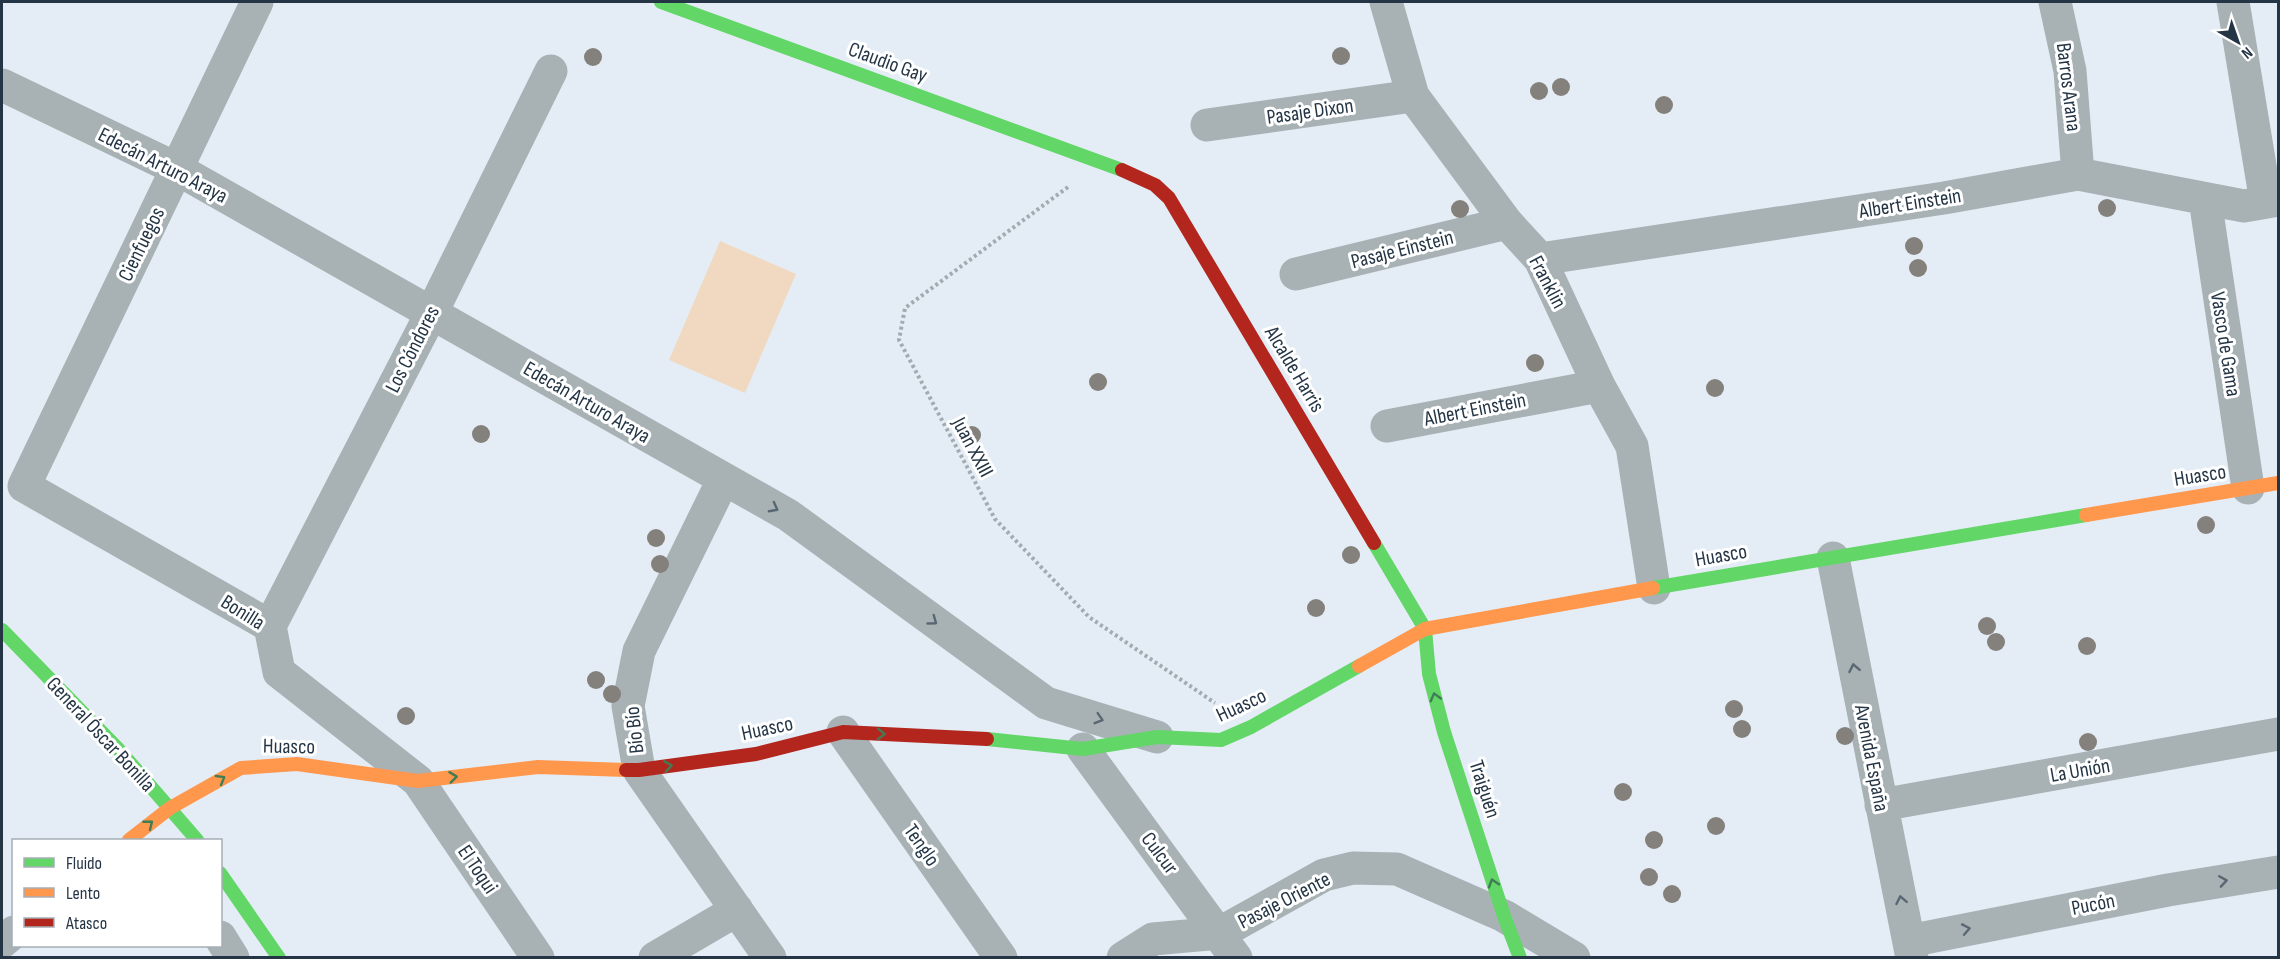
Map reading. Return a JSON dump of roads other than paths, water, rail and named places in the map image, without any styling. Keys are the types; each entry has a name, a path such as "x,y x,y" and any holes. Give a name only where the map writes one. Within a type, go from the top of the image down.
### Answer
{"street":[{"name":"Cienfuegos","path":"24,486 257,2"},
{"name":"Claudio Gay","path":"661,2 1101,162"},
{"name":"Franklin","path":"1386,2 1413,96 1507,223 1540,260 1599,386 1632,446 1654,588"},
{"name":"Barros Arana","path":"2055,2 2070,71 2078,174"},
{"path":"2234,2 2272,201"},
{"name":"Los Cóndores","path":"270,626 432,312 551,71"},
{"name":"Edecán Arturo Araya","path":"2,85 177,169 788,515 1046,703 1157,737"},
{"name":"Pasaje Dixon","path":"1207,125 1413,96"},
{"name":"Alcalde Harris","path":"1101,162 1147,180 1169,198 1425,629"},
{"name":"Albert Einstein","path":"1540,260 1944,198 2078,174 2244,206 2272,201"},
{"name":"Vasco de Gama","path":"2205,199 2263,486"},
{"name":"Pasaje Einstein","path":"1296,274 1507,223"},
{"name":"Albert Einstein","path":"1387,426 1599,386"},
{"name":"Bío Bío","path":"723,480 639,651 628,705 639,770 770,957"},
{"name":"Bonilla","path":"24,486 270,626 279,672 418,781"},
{"name":"Huasco","path":"130,839 170,808 241,768 297,764 418,781 538,767 639,770 756,754 843,732 964,738 1083,749 1157,737 1221,740 1251,728 1425,629 1654,588 2263,486"},
{"name":"Avenida España","path":"1833,558 1910,949"},
{"name":"Traiguén","path":"1425,629 1429,674 1444,732 1504,916 1521,957"},
{"name":"General Óscar Bonilla","path":"2,630 119,750 196,839"},
{"name":"Tenglo","path":"843,732 1001,957"},
{"name":"La Unión","path":"1881,805 2278,734"},
{"name":"Culcur","path":"1083,749 1228,945"},
{"name":"El Toqui","path":"418,781 538,957"},
{"name":"Pasaje Oriente","path":"1123,957 1153,939 1228,945 1324,875 1353,868 1397,869 1504,916 1574,957"},
{"name":"Pucón","path":"1910,949 2156,892 2278,872"},
{"path":"222,876 279,957"},
{"path":"655,957 737,910"},
{"path":"222,940 233,957"}]}
